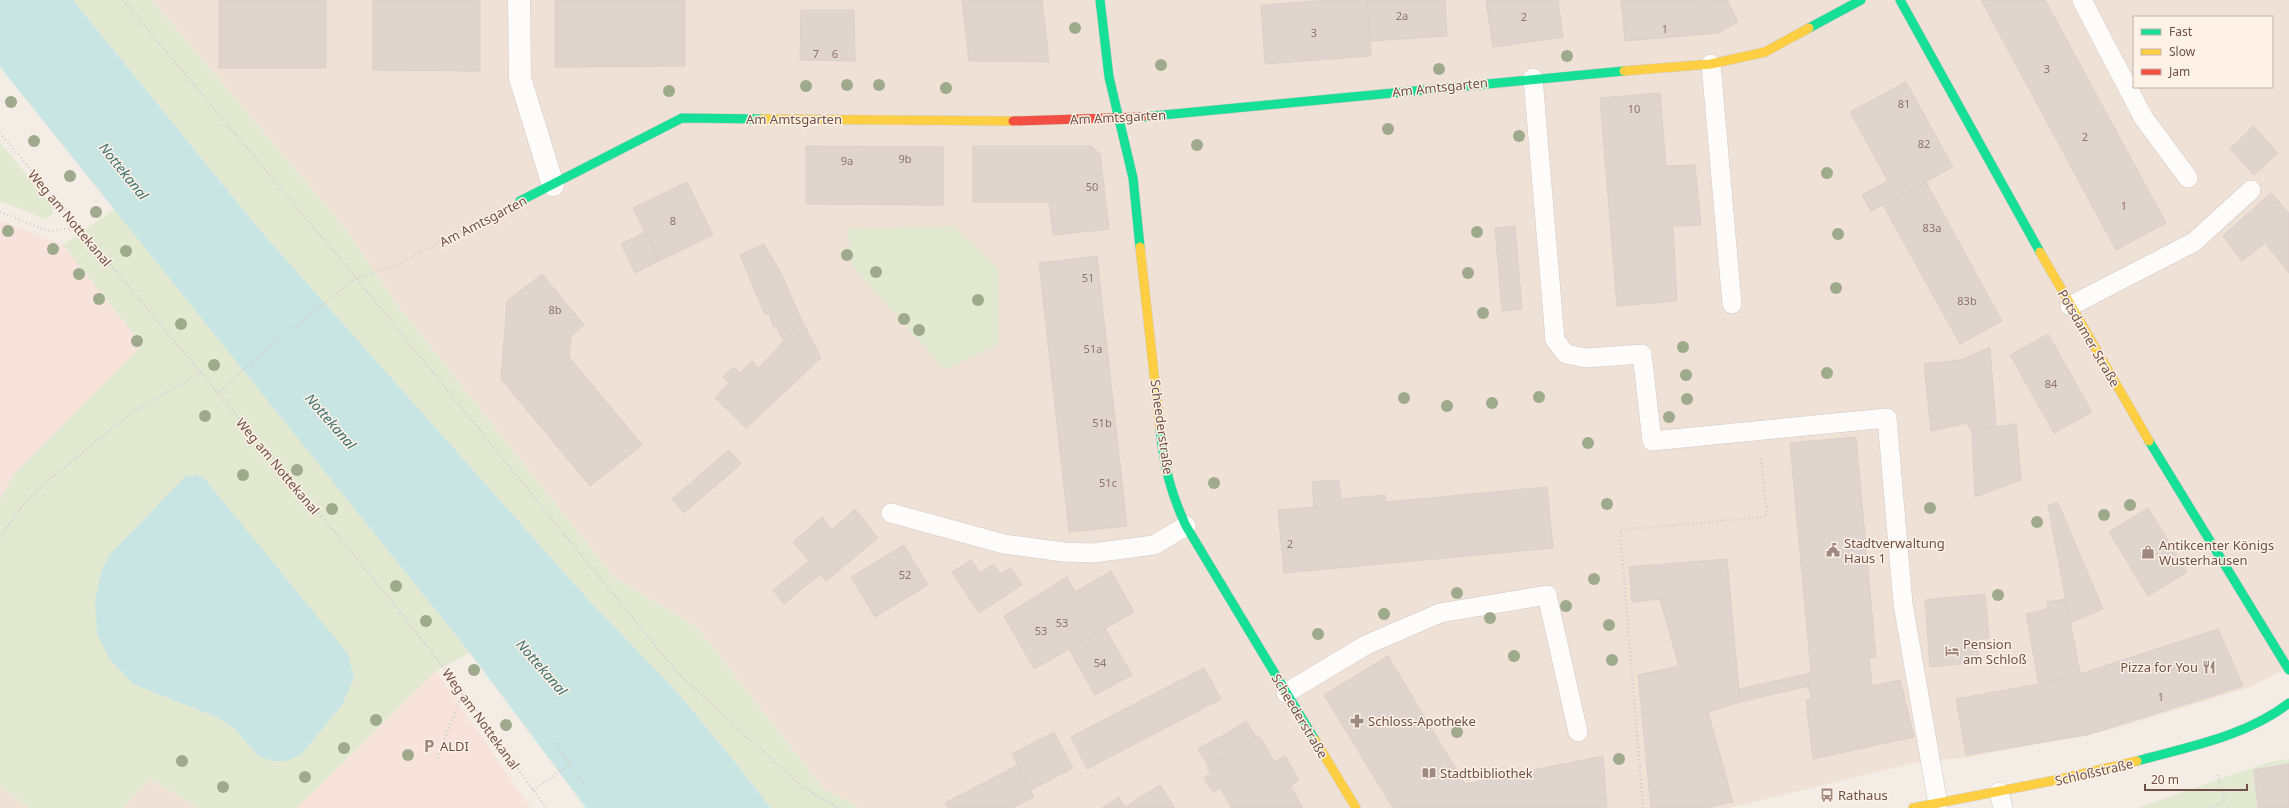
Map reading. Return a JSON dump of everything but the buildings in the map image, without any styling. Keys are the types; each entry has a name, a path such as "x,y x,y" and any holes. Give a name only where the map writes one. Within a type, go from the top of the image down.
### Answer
{"street":[{"path":"519,0 520,78 553,186"},
{"name":"Scheederstraße","path":"1100,0 1109,77 1133,178 1163,456 1172,495 1186,526 1356,808"},
{"name":"Am Amtsgarten","path":"520,201 553,186 682,118 1050,121 1120,119 1533,78 1711,64 1765,52 1861,0"},
{"name":"Potsdamer Straße","path":"1900,0 2070,306 2170,478 2289,670"},
{"name":"Schloßstraße","path":"1914,808 1938,804 2001,800 2206,741 2256,724 2289,703"}],"lane":[{"path":"2082,0 2143,117 2188,178"},
{"path":"1711,64 1732,304"},
{"path":"1533,78 1555,340 1566,354 1586,358 1642,354 1652,441 1887,418 1903,604 1938,804"},
{"path":"2070,306 2194,242 2251,190"},
{"path":"891,513 1004,544 1064,552 1093,553 1154,545 1186,526"},
{"path":"1286,693 1366,645 1440,613 1547,595 1578,732"}],"path":[{"path":"122,0 356,278 675,670 741,732 804,788 838,808"},
{"name":"Weg am Nottekanal","path":"0,133 217,394 374,579 463,692 546,808"},
{"name":"Am Amtsgarten","path":"356,278 394,266 520,201"},
{"path":"0,212 48,231 78,227"},
{"path":"217,394 265,351 356,278"},
{"path":"0,538 22,506 43,485 131,413 200,373"},
{"path":"1643,808 1620,530 1767,517 1758,431"},
{"path":"437,758 463,692"},
{"path":"555,743 584,783"},
{"path":"533,790 570,765"},
{"path":"2209,808 2225,801 2217,773"}],"shaded area":[{"path":"152,0 2289,0 2289,667 2250,687 2109,730 1964,758 1922,761 1729,808 861,808 824,789 697,627 615,578 399,307 345,228"},
{"path":"0,220 63,245 142,345 14,474 0,499"},
{"name":"ALDI","path":"436,671 531,808 297,808"},
{"path":"149,779 199,808 123,808"},
{"path":"0,786 30,808 0,808"}],"green space":[{"path":"73,0 152,0 345,228 399,307 615,578 697,627 824,789 861,808 771,808 677,692 585,596 259,229"},
{"path":"0,142 54,208 52,216 45,219 0,201"},
{"path":"115,209 470,653 436,671 297,808 199,808 149,779 123,808 30,808 0,786 0,499 14,474 142,345 63,245","holes":["110,554 258,756 234,728 216,717 133,684"]},
{"path":"954,226 998,269 998,345 945,370 853,267 847,229"},
{"path":"2289,759 2289,808 2137,808 2272,761"}],"water":[{"name":"Nottekanal","path":"0,0 73,0 259,229 585,596 677,692 771,808 586,808 470,653 0,67"},
{"path":"196,475 204,478 348,654 354,678 342,705 301,755 286,761 273,761 258,756 234,728 216,717 133,684 109,658 97,634 95,601 101,572 110,554 186,476"}],"traffic: fast":[{"path":"1100,0 1109,77 1133,178 1140,247"},
{"path":"1809,28 1861,0"},
{"path":"1900,0 2040,252"},
{"path":"1142,117 1624,71"},
{"path":"520,201 682,118 762,119"},
{"path":"1160,428 1168,478 1186,526 1315,740"},
{"path":"2149,441 2289,670"},
{"path":"2137,761 2196,745 2236,732 2255,724 2289,703"}],"traffic: slow":[{"path":"1624,71 1711,64 1765,52 1809,28"},
{"path":"762,119 1013,121"},
{"path":"1140,247 1160,428"},
{"path":"2040,252 2149,441"},
{"path":"1315,740 1356,808"},
{"path":"1913,808 2051,781 2137,761"}],"traffic: jam":[{"path":"1013,121 1142,117"}],"place":[{"name":"Stadtverwaltung Haus 1","path":"1833,550"},
{"name":"Antikcenter Königs Wusterhausen","path":"2148,552"},
{"name":"Pension am Schloß","path":"1952,651"},
{"name":"Pizza for You","path":"2209,667"},
{"name":"Schloss-Apotheke","path":"1357,721"},
{"name":"ALDI","path":"429,746"},
{"name":"Stadtbibliothek","path":"1429,773"},
{"name":"Rathaus","path":"1827,795"}]}
